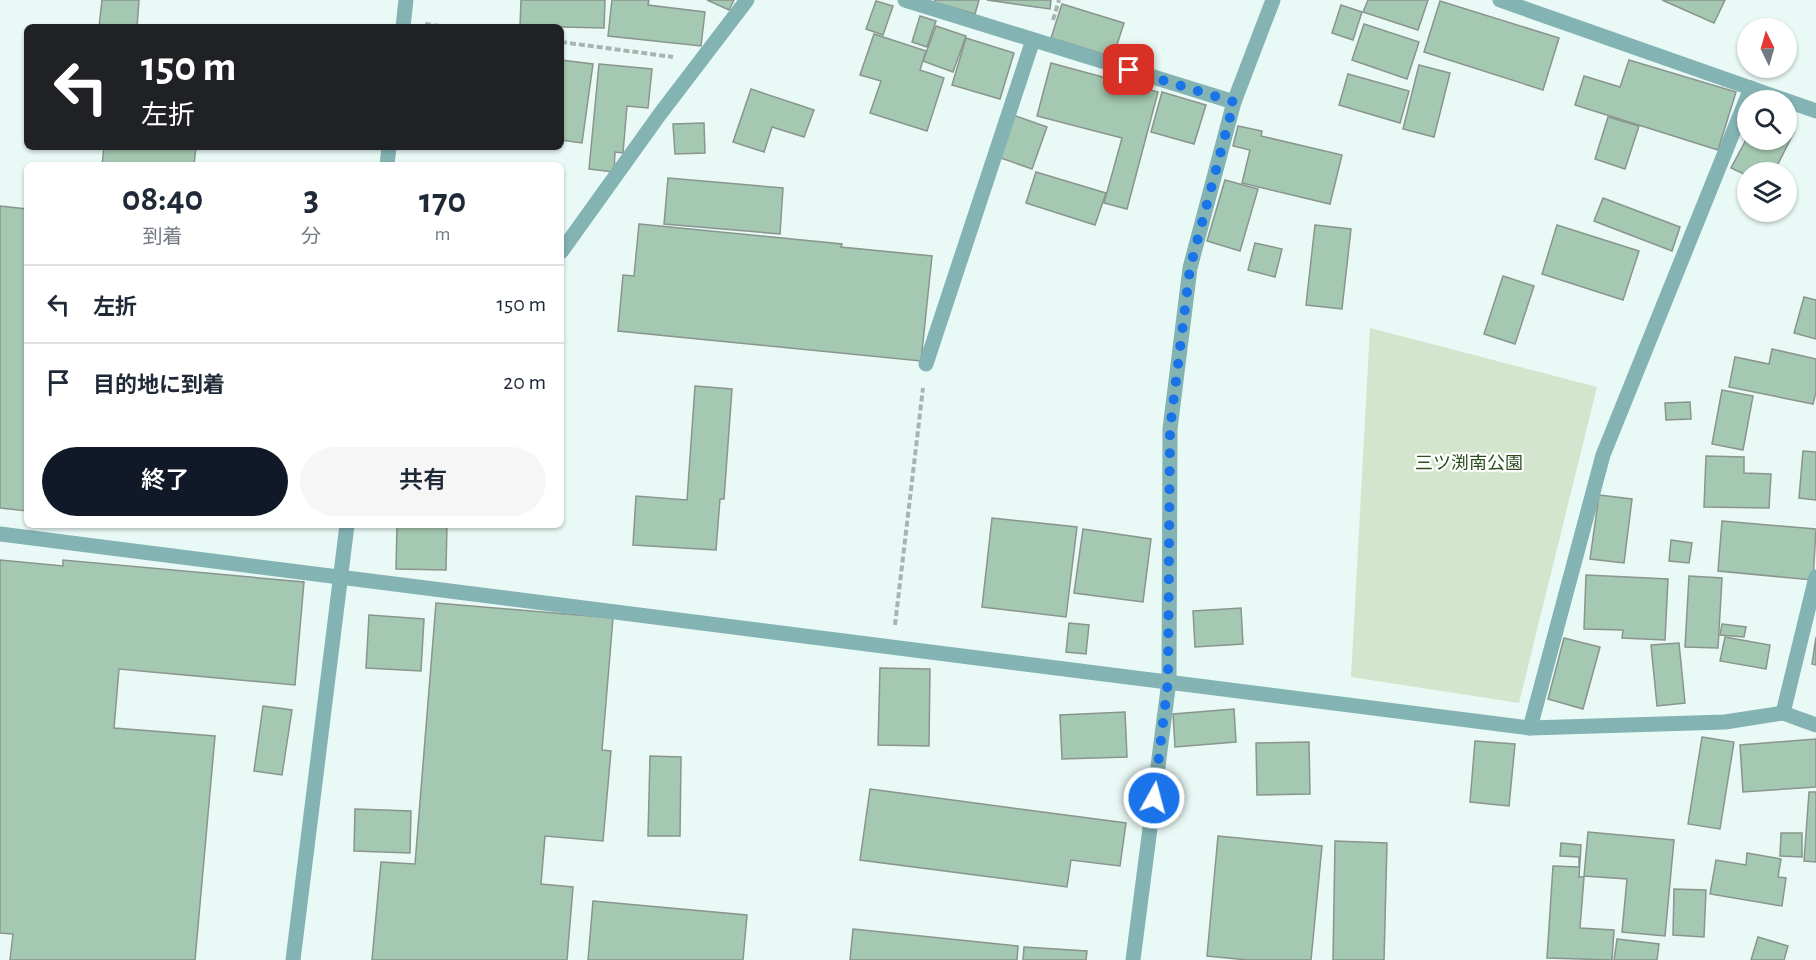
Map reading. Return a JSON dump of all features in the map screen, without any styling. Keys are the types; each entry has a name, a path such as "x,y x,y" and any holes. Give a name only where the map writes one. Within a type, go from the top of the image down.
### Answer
{"street":[{"path":"403,24 406,0"},
{"path":"564,248 747,0"},
{"path":"905,0 1234,102"},
{"path":"1133,960 1168,681 1170,429 1190,268 1234,102 1273,0"},
{"path":"1500,0 1816,111"},
{"path":"926,363 1033,40"},
{"path":"1530,728 1603,454 1751,88"},
{"path":"293,960 347,528"},
{"path":"0,534 1530,728 1725,722 1783,713 1816,724"},
{"path":"1783,713 1816,577"}],"path":[{"path":"564,42 701,60"},
{"path":"893,647 926,363"}],"green space":[{"name":"三ツ渕南公園","path":"1370,328 1597,387 1519,703 1351,677"}],"building":[{"path":"102,0 139,0 137,24 99,24"},
{"path":"521,0 605,0 604,28 564,27 564,24 520,24"},
{"path":"612,0 649,0 648,5 705,12 701,46 608,36"},
{"path":"707,0 734,0 729,10"},
{"path":"935,0 979,0 975,14 934,2"},
{"path":"987,0 1051,0 1050,9"},
{"path":"1368,0 1428,0 1418,30 1363,12"},
{"path":"1662,0 1725,0 1714,23"},
{"path":"876,1 893,6 883,35 866,29"},
{"path":"1440,1 1559,38 1543,90 1424,52"},
{"path":"1062,4 1124,23 1113,57 1051,38"},
{"path":"1341,5 1362,12 1353,40 1332,33"},
{"path":"920,16 936,21 927,47 912,42"},
{"path":"1364,24 1419,42 1407,79 1352,60"},
{"path":"936,26 966,36 953,72 923,61"},
{"path":"874,34 926,51 920,70 944,78 927,131 870,113 881,81 860,75"},
{"path":"966,38 1014,53 1000,99 952,85"},
{"path":"564,60 593,64 582,143 564,140"},
{"path":"1629,60 1736,92 1718,150 1575,105 1584,76 1620,87"},
{"path":"1051,63 1158,92 1127,209 1104,203 1122,138 1037,116"},
{"path":"599,64 652,69 648,108 627,106 623,153 615,152 614,172 589,169"},
{"path":"1419,65 1450,73 1434,137 1403,129"},
{"path":"1348,74 1409,91 1400,123 1339,105"},
{"path":"751,89 814,110 804,137 772,127 764,152 733,142"},
{"path":"1162,92 1206,105 1194,144 1151,132"},
{"path":"1013,115 1047,127 1032,169 998,157"},
{"path":"1608,117 1639,126 1625,169 1595,159"},
{"path":"704,123 705,153 675,154 673,124"},
{"path":"1238,126 1262,131 1261,136 1342,155 1330,204 1242,183 1250,150 1233,146"},
{"path":"104,150 196,150 194,162 102,162"},
{"path":"1741,150 1785,150 1779,162 1737,162 1737,171 1731,168"},
{"path":"1036,172 1106,193 1095,225 1026,203"},
{"path":"668,178 783,188 780,234 664,224"},
{"path":"1225,180 1258,189 1240,251 1207,241"},
{"path":"1603,198 1680,227 1672,251 1594,221"},
{"path":"0,206 24,209 24,511 0,508"},
{"path":"639,224 842,244 841,247 932,256 921,361 618,331 623,275 634,276"},
{"path":"1315,225 1351,229 1342,309 1306,305"},
{"path":"1557,225 1639,251 1623,300 1542,274"},
{"path":"1255,243 1282,249 1275,277 1248,270"},
{"path":"1503,276 1534,286 1515,344 1484,334"},
{"path":"1804,297 1816,300 1816,339 1794,333"},
{"path":"1772,349 1816,359 1816,392 1813,404 1729,387 1735,357 1769,364"},
{"path":"695,386 732,389 724,499 720,499 716,550 633,545 636,496 687,500"},
{"path":"1722,390 1753,396 1743,450 1712,444"},
{"path":"1690,402 1691,419 1666,420 1665,403"},
{"path":"1803,451 1816,452 1816,500 1799,498"},
{"path":"1706,456 1744,457 1744,473 1771,474 1769,508 1704,507"},
{"path":"1599,495 1632,499 1624,563 1590,559"},
{"path":"992,518 1077,527 1066,617 982,607"},
{"path":"1722,521 1816,529 1813,580 1718,571"},
{"path":"397,528 447,528 446,570 396,569"},
{"path":"1083,529 1151,539 1143,602 1074,593"},
{"path":"1671,540 1692,543 1689,563 1669,561"},
{"path":"0,560 63,566 63,560 304,582 295,685 119,669 114,728 215,736 195,960 10,960 13,934 0,933"},
{"path":"1586,575 1668,579 1665,640 1622,638 1623,630 1584,629"},
{"path":"1689,576 1722,578 1718,648 1685,647"},
{"path":"436,603 613,618 602,750 611,751 603,841 545,836 541,884 573,887 567,960 372,960 381,862 415,864"},
{"path":"1241,608 1243,644 1195,647 1193,611"},
{"path":"369,615 424,619 421,671 366,668"},
{"path":"1069,623 1089,625 1086,654 1066,652"},
{"path":"1722,624 1746,627 1744,637 1720,635"},
{"path":"1725,637 1770,645 1766,669 1720,661"},
{"path":"1816,637 1816,665 1812,664"},
{"path":"1564,638 1600,647 1583,709 1548,699"},
{"path":"1679,643 1685,703 1657,706 1651,645"},
{"path":"880,668 930,669 929,746 878,745"},
{"path":"263,706 292,710 282,775 254,771"},
{"path":"1234,709 1236,742 1175,747 1173,714"},
{"path":"1125,712 1127,757 1062,759 1060,715"},
{"path":"1702,737 1734,742 1720,829 1688,824"},
{"path":"1816,739 1816,787 1743,792 1740,745"},
{"path":"1475,741 1515,744 1509,806 1470,802"},
{"path":"1309,742 1310,794 1257,795 1256,743"},
{"path":"650,756 681,757 680,836 648,836"},
{"path":"870,789 1126,823 1120,866 1071,860 1067,887 860,860"},
{"path":"1809,792 1816,792 1816,862 1804,861"},
{"path":"355,809 411,811 410,853 354,851"},
{"path":"1588,832 1674,840 1665,936 1622,932 1627,879 1584,876"},
{"path":"1781,833 1802,833 1802,857 1780,856"},
{"path":"1218,836 1322,846 1311,960 1248,960 1207,956"},
{"path":"1335,841 1387,843 1384,960 1333,960"},
{"path":"1561,843 1581,845 1579,877 1584,877 1580,928 1614,930 1612,960 1547,958 1553,866 1579,867 1579,857 1560,856"},
{"path":"1747,853 1781,859 1778,877 1786,878 1782,906 1710,894 1716,860 1746,865"},
{"path":"1674,889 1706,890 1704,937 1673,935"},
{"path":"593,901 747,915 743,960 588,960"},
{"path":"853,929 1018,946 1017,960 850,960"},
{"path":"1758,937 1788,946 1784,960 1751,960"},
{"path":"1617,939 1659,944 1657,960 1614,960"},
{"path":"1024,947 1087,951 1086,960 1023,960"}],"route":[{"path":"1129,70 1234,102 1190,268 1170,429 1168,681 1154,798"}]}
